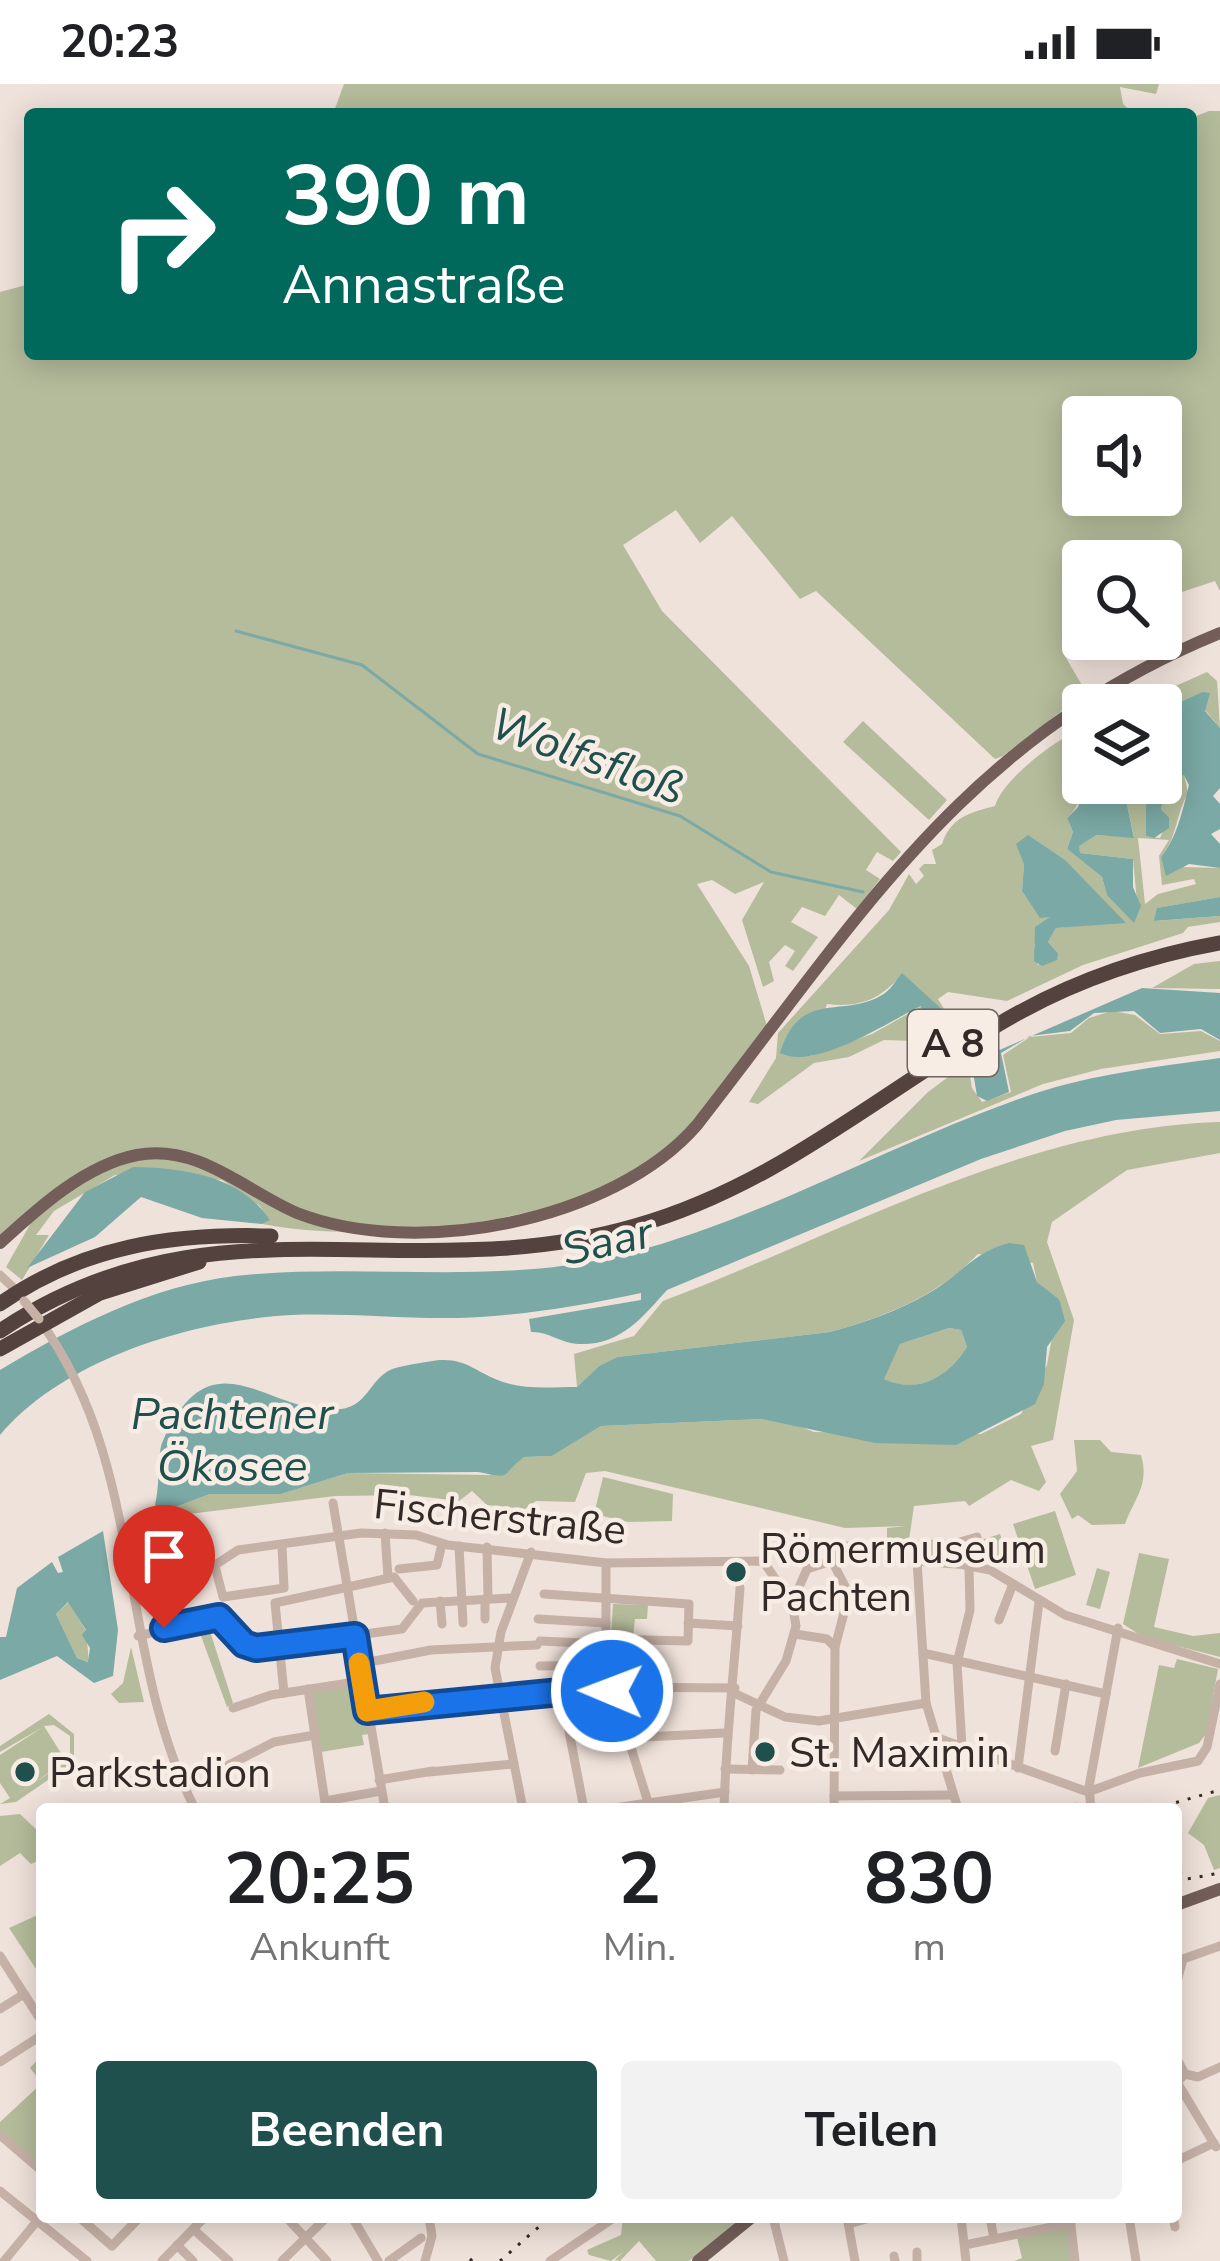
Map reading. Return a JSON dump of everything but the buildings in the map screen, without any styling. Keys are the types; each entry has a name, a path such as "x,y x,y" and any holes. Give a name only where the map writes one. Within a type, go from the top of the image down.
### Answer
{"highway":[{"name":"A 8","path":"0,1327 60,1287 132,1259 218,1242 461,1254 546,1246 663,1218 774,1165 1033,1005 1099,975 1220,942"},
{"name":"A 8","path":"793,1154 1029,998 1127,956 1220,942"},
{"path":"0,1304 75,1262 149,1241 231,1235 301,1243"},
{"path":"0,1349 41,1322 157,1273 301,1243"}],"main road":[{"path":"0,1244 58,1194 142,1154 227,1172 303,1215 380,1231 502,1222 577,1203 630,1181 685,1139 907,854 955,804 1072,707 1161,657 1220,633"},
{"path":"1182,1903 1220,1889"},
{"path":"698,2261 745,2223"}],"street":[{"path":"0,1275 41,1322 80,1386 99,1435 120,1514 138,1636 162,1734 192,1803"},
{"path":"333,1503 384,1803"},
{"path":"385,1533 388,1578"},
{"name":"Fischerstraße","path":"166,1576 215,1566 232,1552 337,1535 385,1533 607,1563 763,1561 792,1603"},
{"path":"752,1770 752,1733 760,1703 786,1661 795,1634 792,1603 807,1569 832,1562 852,1545 977,1537"},
{"path":"399,1568 437,1565 442,1544"},
{"path":"916,1544 926,1703 956,1803"},
{"path":"215,1566 223,1597 284,1588 283,1546"},
{"path":"459,1546 464,1623"},
{"path":"485,1619 487,1547"},
{"path":"522,1803 498,1695 497,1645 531,1552"},
{"path":"832,1562 849,1594 835,1647 834,1803"},
{"path":"607,1563 609,1687 653,1803"},
{"path":"962,1747 957,1663 970,1610 966,1566 1075,1618 1118,1628 1154,1647 1220,1664"},
{"path":"284,1693 274,1604 388,1578 395,1578 413,1601"},
{"path":"970,1610 999,1616 1012,1584"},
{"path":"724,1803 724,1733 735,1690 740,1588"},
{"path":"359,1664 497,1645 688,1642 689,1604 544,1594"},
{"path":"138,1636 219,1617 248,1646 278,1646 407,1628 422,1603 512,1598"},
{"path":"440,1601 442,1624"},
{"path":"1018,1768 1039,1602"},
{"path":"538,1619 606,1623"},
{"path":"688,1624 738,1626"},
{"path":"1090,1803 1088,1792 1118,1628"},
{"path":"795,1634 827,1639 835,1647"},
{"path":"923,1653 1106,1694"},
{"path":"540,1666 606,1665"},
{"path":"233,1708 284,1693 362,1681"},
{"path":"1055,1750 1066,1684"},
{"path":"935,1738 1088,1792 1139,1773 1198,1761 1207,1747 1220,1684"},
{"path":"367,1711 609,1687 735,1690 793,1718 834,1721 926,1703"},
{"path":"308,1689 326,1803"},
{"path":"561,1690 583,1803"},
{"path":"625,1738 724,1733"},
{"path":"217,1771 274,1742 315,1735"},
{"path":"331,1803 429,1772 513,1764"},
{"path":"725,1769 780,1770"},
{"path":"659,1803 724,1792"},
{"path":"834,1796 953,1795"},
{"path":"1182,1963 1220,1946"},
{"path":"0,1956 36,2013"},
{"path":"0,2009 24,1994"},
{"path":"0,2062 36,2039"},
{"path":"1182,2156 1215,2145 1182,2080 1220,2067"},
{"path":"0,2135 36,2166"},
{"path":"0,2192 36,2215"},
{"path":"4,2261 36,2221"},
{"path":"46,2223 87,2261"},
{"path":"86,2223 109,2245 133,2223"},
{"path":"162,2261 199,2223"},
{"path":"292,2223 327,2261"},
{"path":"282,2261 321,2223"},
{"path":"356,2223 378,2261"},
{"path":"425,2261 432,2236 430,2223"},
{"path":"550,2261 606,2223"},
{"path":"774,2223 784,2261"},
{"path":"849,2223 855,2261"},
{"path":"962,2223 966,2261"},
{"path":"991,2223 994,2239"},
{"path":"965,2246 1059,2223"},
{"path":"1071,2223 1075,2261"},
{"path":"1130,2223 1136,2261"},
{"path":"193,2230 229,2261"},
{"path":"389,2261 421,2238"},
{"path":"177,2245 193,2261"}],"green space":[{"path":"344,84 1159,84 1156,94 1120,87 1127,108 335,108"},
{"path":"1220,111 1220,591 1215,581 1182,592 1182,540 1062,540 1062,660 1067,660 1081,684 1062,684 1062,711 1003,756 995,759 816,591 800,599 732,516 700,543 676,510 623,545 662,611 901,852 893,861 877,852 866,870 880,879 857,909 839,895 825,916 802,907 791,922 818,937 793,971 785,966 795,951 785,945 769,962 774,981 763,987 742,920 764,882 735,894 712,880 697,884 749,966 767,1026 676,1140 638,1170 600,1189 556,1205 454,1226 350,1232 262,1224 269,1220 260,1206 222,1180 115,1175 54,1211 36,1235 49,1235 22,1280 6,1267 32,1221 0,1238 0,292 24,286 24,360 1197,360 1197,116"},
{"path":"1207,672 1217,681 1220,728 1205,710 1202,692 1182,701 1180,684"},
{"path":"863,721 947,800 929,820 843,742"},
{"path":"1062,739 1062,804 1077,804 1067,818 1073,832 1067,849 1102,877 1107,895 1138,913 1133,859 1080,853 1078,845 1095,835 1134,837 1127,804 1146,804 1146,836 1160,838 1169,817 1162,804 1182,804 1184,774 1188,793 1171,841 1161,857 1182,867 1220,868 1220,897 1158,908 1155,921 1220,916 1220,922 1188,927 1183,933 1083,965 1007,1001 948,992 938,999 956,1028 943,1042 884,1040 849,1057 814,1063 758,1104 749,1102 776,1058 778,1033 889,910 909,874 916,884 924,876 919,869 924,864 936,864 932,850 942,844 956,822 995,806 1008,784","holes":["1138,838 1169,840 1159,856 1162,885 1194,879 1196,884 1158,894 1145,904","1024,864 1068,868 1124,922 1056,928 1048,942 1058,953 1038,965 1034,945 1050,917 1040,917 1022,891","902,974 929,1002 872,1034 810,1056 827,1004 850,1005 878,996"]},
{"path":"1220,961 1220,989 1152,988 1194,964"},
{"path":"1112,1011 1135,1015 1160,1034 1201,1031 1220,1041 1220,1051 1101,1069 1043,1084 859,1161 928,1092 968,1062 972,1088 982,1102 1011,1092 1003,1055 1030,1037 1071,1033 1089,1018"},
{"path":"1220,1122 1220,1153 1127,1170 1052,1222 1047,1242 1074,1320 1053,1440 1031,1446 1046,1482 1039,1491 1011,1480 969,1506 965,1501 914,1506 909,1540 887,1541 887,1528 906,1526 845,1528 605,1471 586,1473 575,1502 536,1501 525,1509 487,1505 472,1491 459,1501 409,1495 335,1496 156,1518 155,1505 165,1511 210,1494 281,1494 348,1473 490,1475 524,1457 552,1456 601,1426 762,1419 784,1420 814,1432 981,1434 1021,1414 1047,1365 1059,1299 1037,1282 1033,1263 978,1254 928,1293 850,1326 617,1357 577,1387 574,1354 634,1336 663,1301 1005,1163 1147,1129"},
{"path":"949,1328 961,1330 967,1347 941,1375 908,1385 883,1379 900,1344"},
{"path":"1074,1440 1100,1440 1111,1452 1141,1455 1142,1483 1125,1524 1092,1525 1078,1515 1072,1519 1060,1494 1077,1471"},
{"path":"603,1477 673,1494 672,1521 628,1522 594,1514"},
{"path":"1055,1511 1076,1575 1035,1589 1013,1524"},
{"path":"1000,1534 1007,1556 962,1569 921,1566 921,1548 965,1545"},
{"path":"1139,1553 1169,1559 1154,1627 1193,1636 1220,1633 1220,1657 1143,1637 1123,1624"},
{"path":"1097,1568 1110,1572 1100,1609 1086,1605"},
{"path":"69,1602 86,1631 89,1662 77,1658 56,1614"},
{"path":"613,1604 648,1605 647,1619 635,1619 633,1636 611,1634"},
{"path":"207,1622 233,1703 227,1707 197,1625"},
{"path":"131,1647 144,1702 119,1703 111,1694 123,1683"},
{"path":"1177,1659 1218,1669 1206,1734 1199,1743 1138,1768 1159,1665 1174,1668"},
{"path":"359,1684 369,1734 362,1735 364,1745 321,1752 312,1691"},
{"name":"Parkstadion","path":"49,1714 74,1734 74,1762 16,1802 0,1804 10,1798 0,1783 0,1755 43,1727 0,1752 0,1746","holes":["54,1725 70,1736 70,1759 13,1797 66,1761 44,1726"]},
{"path":"1220,1795 1220,1868 1214,1870 1204,1845 1188,1833 1208,1798"},
{"path":"20,1814 36,1829 36,1862 31,1864 20,1853 0,1866 0,1816"},
{"path":"36,1916 36,1969 9,1928"},
{"path":"36,2089 36,2163 0,2131 0,2122"},
{"path":"622,2223 735,2223 689,2261 656,2261 639,2241 620,2261 615,2260 623,2252 611,2261 589,2255 587,2250 621,2235"},
{"path":"1068,2227 1072,2261 1014,2261 1022,2258 1017,2237"}],"water":[{"path":"1210,693 1205,711 1220,728 1220,788 1213,796 1220,804 1220,829 1211,834 1220,844 1220,868 1189,864 1166,876 1161,857 1175,832 1189,785 1182,776 1182,701"},
{"path":"1127,804 1134,838 1096,835 1079,846 1080,853 1133,859 1133,887 1141,906 1134,923 1107,895 1102,877 1067,849 1073,832 1067,818 1078,807"},
{"path":"1146,804 1162,804 1169,828 1154,838 1146,836"},
{"path":"1028,835 1065,860 1126,923 1056,928 1048,942 1058,953 1057,960 1042,966 1034,961 1035,927 1050,917 1040,918 1022,891 1024,864 1016,844"},
{"path":"1220,897 1220,916 1154,921 1157,908"},
{"path":"902,973 946,1013 926,1023 921,1006 831,1050 795,1057 780,1053 789,1033 811,1012 867,1002 885,993"},
{"path":"1142,988 1220,993 1220,1040 1201,1029 1160,1033 1134,1011 1094,1013 1070,1031 1032,1036"},
{"path":"1025,1039 1001,1053 1009,1092 987,1101 977,1096 973,1072 981,1058"},
{"path":"1220,1058 1220,1111 1116,1120 981,1159 667,1290 629,1328 606,1340 565,1342 531,1332 529,1319 641,1300 641,1293 481,1317 254,1318 174,1335 95,1365 59,1384 0,1435 0,1370 84,1324 173,1289 284,1272 480,1272 577,1264 626,1254 781,1200 1033,1094 1102,1076"},
{"path":"133,1167 209,1177 243,1193 270,1220 262,1224 202,1218 141,1197 95,1237 27,1268 85,1192"},
{"name":"Pachtener Ökosee","path":"1024,1245 1037,1282 1059,1299 1065,1321 1047,1347 1044,1384 1035,1404 956,1445 875,1443 762,1419 601,1426 552,1456 524,1457 502,1476 348,1473 281,1494 210,1494 165,1511 155,1505 162,1443 181,1409 201,1390 222,1384 243,1386 315,1408 341,1409 357,1403 390,1370 439,1360 467,1365 512,1385 577,1387 617,1357 830,1332 868,1320 929,1293 997,1247","holes":["949,1328 961,1330 967,1347 941,1375 909,1385 884,1379 900,1344"]},
{"path":"103,1531 118,1630 113,1676 94,1683 57,1656 0,1680 0,1637 6,1637 17,1588 52,1562 58,1573 63,1572 58,1557","holes":["68,1602 86,1630 82,1635 90,1648 88,1662 77,1658 56,1614"]}],"waterway":[{"name":"Wolfsfloß","path":"236,631 362,665 478,754 680,816 771,872 863,892"}],"railway":[{"path":"1174,1803 1220,1790"},
{"path":"1182,1880 1220,1873"},
{"path":"500,2261 543,2223"},
{"path":"470,2261 477,2254"}],"slow traffic":[{"path":"359,1663 367,1711 424,1702"}],"place":[{"name":"Römermuseum Pachten","path":"736,1572"},
{"name":"St. Maximin","path":"765,1752"},
{"name":"Parkstadion","path":"25,1772"}],"route":[{"path":"164,1628 219,1617 244,1644 256,1648 355,1636 367,1711 462,1698 612,1687 612,1691"}],"water label":[{"name":"Saar","path":"607,1240"}]}
